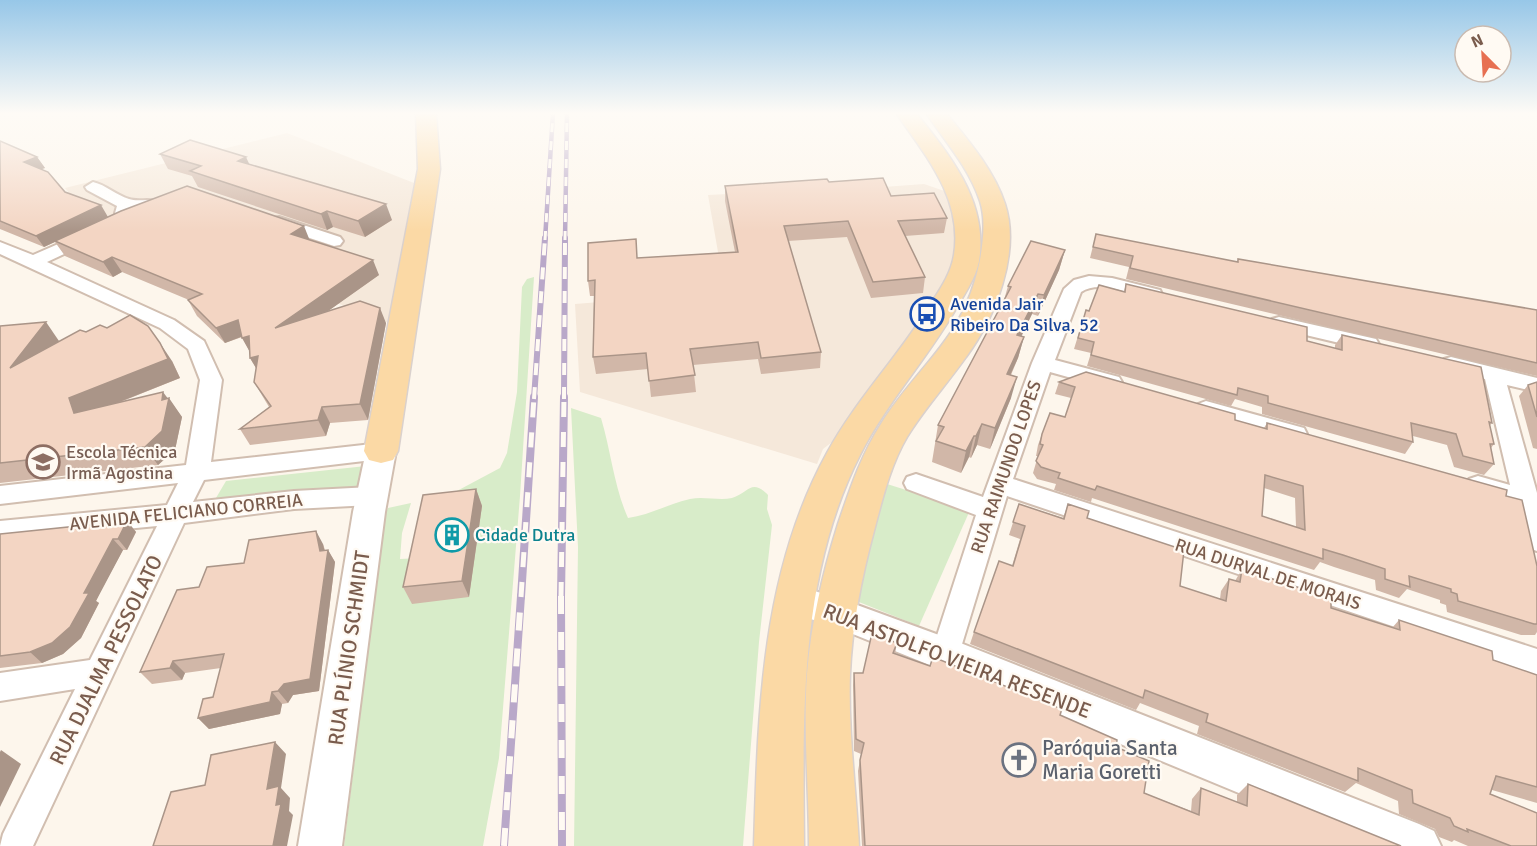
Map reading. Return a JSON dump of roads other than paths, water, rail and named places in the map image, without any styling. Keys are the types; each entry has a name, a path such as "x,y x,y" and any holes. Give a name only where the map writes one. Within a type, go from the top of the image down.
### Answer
{"main road":[{"path":"381,451 429,169 429,152"},
{"path":"834,846 828,696 832,649 843,578 863,503 895,430 963,343 976,320 993,270 952,177 935,152"},
{"path":"784,832 786,672 794,600 825,492 854,438 938,317 962,273 967,256 998,231 993,202 965,152"}],"street":[{"path":"93,187 118,219"},
{"path":"33,262 118,219 164,204"},
{"path":"267,218 334,241"},
{"name":"RUA DJALMA PESSOLATO","path":"0,248 167,324 197,346 211,380 200,460 195,473 15,846"},
{"name":"RUA RAIMUNDO LOPES","path":"945,654 999,484 1042,363 1073,289 1078,284 1100,281 1168,297"},
{"path":"1258,318 1393,350"},
{"path":"1427,358 1537,385"},
{"path":"1042,363 1126,387"},
{"path":"1494,374 1532,500 1537,541"},
{"path":"1184,403 1321,441"},
{"name":"AVENIDA FELICIANO CORREIA","path":"0,495 381,451"},
{"name":"RUA PLÍNIO SCHMIDT","path":"320,846 371,496 381,451"},
{"path":"1459,480 1532,500"},
{"path":"916,483 990,510"},
{"name":"RUA DURVAL DE MORAIS","path":"999,484 1537,662"},
{"name":"AVENIDA FELICIANO CORREIA","path":"0,531 294,500 371,496"},
{"name":"RUA ASTOLFO VIEIRA RESENDE","path":"794,600 838,613 945,654 1419,846"},
{"path":"0,687 100,672"}],"railway":[{"path":"545,240 551,152"},
{"path":"565,240 566,152"},
{"path":"534,399 545,238"},
{"path":"564,399 565,238"},
{"path":"521,597 534,397"},
{"path":"561,597 564,397"},
{"path":"504,846 521,596"},
{"path":"561,597 562,846"}],"place":[{"name":"Avenida Jair Ribeiro Da Silva, 52","path":"927,314"},
{"name":"Escola Técnica Irmã Agostina","path":"43,462"},
{"name":"Cidade Dutra","path":"452,535"},
{"name":"Paróquia Santa Maria Goretti","path":"1019,760"}]}
